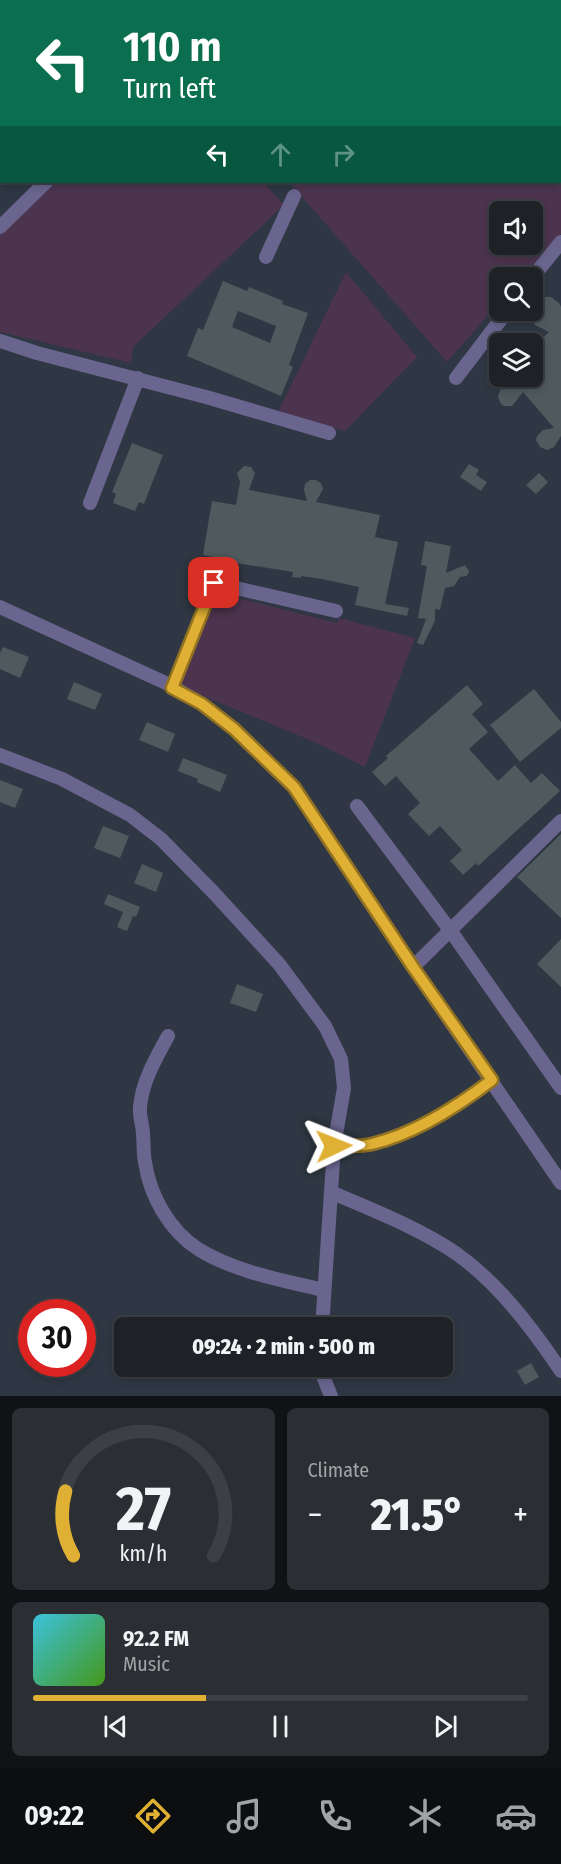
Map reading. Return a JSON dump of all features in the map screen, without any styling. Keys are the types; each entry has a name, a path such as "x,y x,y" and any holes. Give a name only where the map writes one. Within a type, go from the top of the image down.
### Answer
{"street":[{"path":"0,227 45,183"},
{"path":"266,257 294,196"},
{"path":"542,267 559,248"},
{"path":"456,378 499,321"},
{"path":"0,342 138,378 329,433"},
{"path":"90,503 138,378"},
{"path":"172,688 214,583 336,611"},
{"path":"0,608 202,704 234,729 294,787 413,967 561,1183"},
{"path":"0,754 62,779 130,815 161,839 279,964 325,1026 341,1059 344,1089 334,1146 333,1193 322,1317"},
{"path":"357,806 450,930 561,1088"},
{"path":"413,967 561,821"},
{"path":"168,1036 145,1085 139,1109 143,1132 144,1162 154,1193 166,1217 182,1237 220,1261 277,1279 323,1290"},
{"path":"334,1146 371,1144 418,1127 492,1080"},
{"path":"333,1193 400,1223 455,1252 494,1285 561,1371"},
{"path":"323,1377 331,1396"}],"shaded area":[{"path":"0,183 561,183 561,1396 0,1396"},
{"path":"49,183 264,183 284,205 133,347 131,363 0,332 0,232"},
{"path":"290,183 561,183 561,234 543,254 543,201 489,201 489,255 542,255 531,267 489,267 489,314 447,362"},
{"path":"346,272 417,357 345,431 277,414"},
{"path":"218,593 337,623 339,618 415,638 365,767 312,741 179,686"}],"building":[{"path":"223,281 247,291 249,287 283,301 282,304 308,313 289,365 293,367 281,396 187,356 198,328 203,330","holes":["238,311 276,326 270,343 232,327"]},
{"path":"543,297 551,297 559,303 561,307 561,436 554,447 547,450 540,447 536,440 537,436 543,430 554,428 523,392 512,406 504,406 498,397 500,390 511,387 543,387 543,338 549,332 535,325 532,321 543,321"},
{"path":"132,443 163,455 144,504 139,502 135,511 113,503 116,494 112,492"},
{"path":"469,464 479,470 476,475 487,482 481,491 460,477"},
{"path":"244,466 251,467 255,473 249,490 307,501 305,484 310,480 316,480 321,483 323,489 316,502 380,515 375,537 398,542 385,604 409,608 407,616 355,605 359,587 322,579 292,577 293,572 230,562 203,555 212,501 236,505 240,482 237,473"},
{"path":"539,473 548,482 536,494 526,485"},
{"path":"425,541 451,546 446,573 465,565 469,571 467,576 460,577 454,586 445,588 440,610 435,609 435,621 423,645 417,643 426,619 418,618 427,566 421,565"},
{"path":"3,647 29,657 20,678 0,669 0,653"},
{"path":"74,682 102,694 95,710 67,699"},
{"path":"467,685 483,704 472,714 488,732 469,749 498,781 515,765 531,783 542,773 560,791 478,866 476,863 463,875 450,861 462,850 440,826 429,836 408,814 420,803 396,776 385,786 372,772 388,758 386,756"},
{"path":"534,689 561,722 561,728 520,762 490,725"},
{"path":"147,722 175,734 168,752 139,740"},
{"path":"183,758 227,775 220,792 178,771"},
{"path":"0,780 23,789 15,808 0,802"},
{"path":"103,826 129,836 120,858 94,848"},
{"path":"561,834 561,918 517,877"},
{"path":"142,864 163,873 156,892 134,883"},
{"path":"108,894 140,907 136,917 133,916 127,931 117,927 123,912 104,904"},
{"path":"561,939 561,987 537,964"},
{"path":"237,984 263,994 256,1012 230,1003"},
{"path":"531,1363 539,1377 525,1385 517,1371"}],"route":[{"path":"214,583 172,688 202,704 234,729 294,787 413,967 492,1080 418,1127 371,1144 334,1146"}]}
